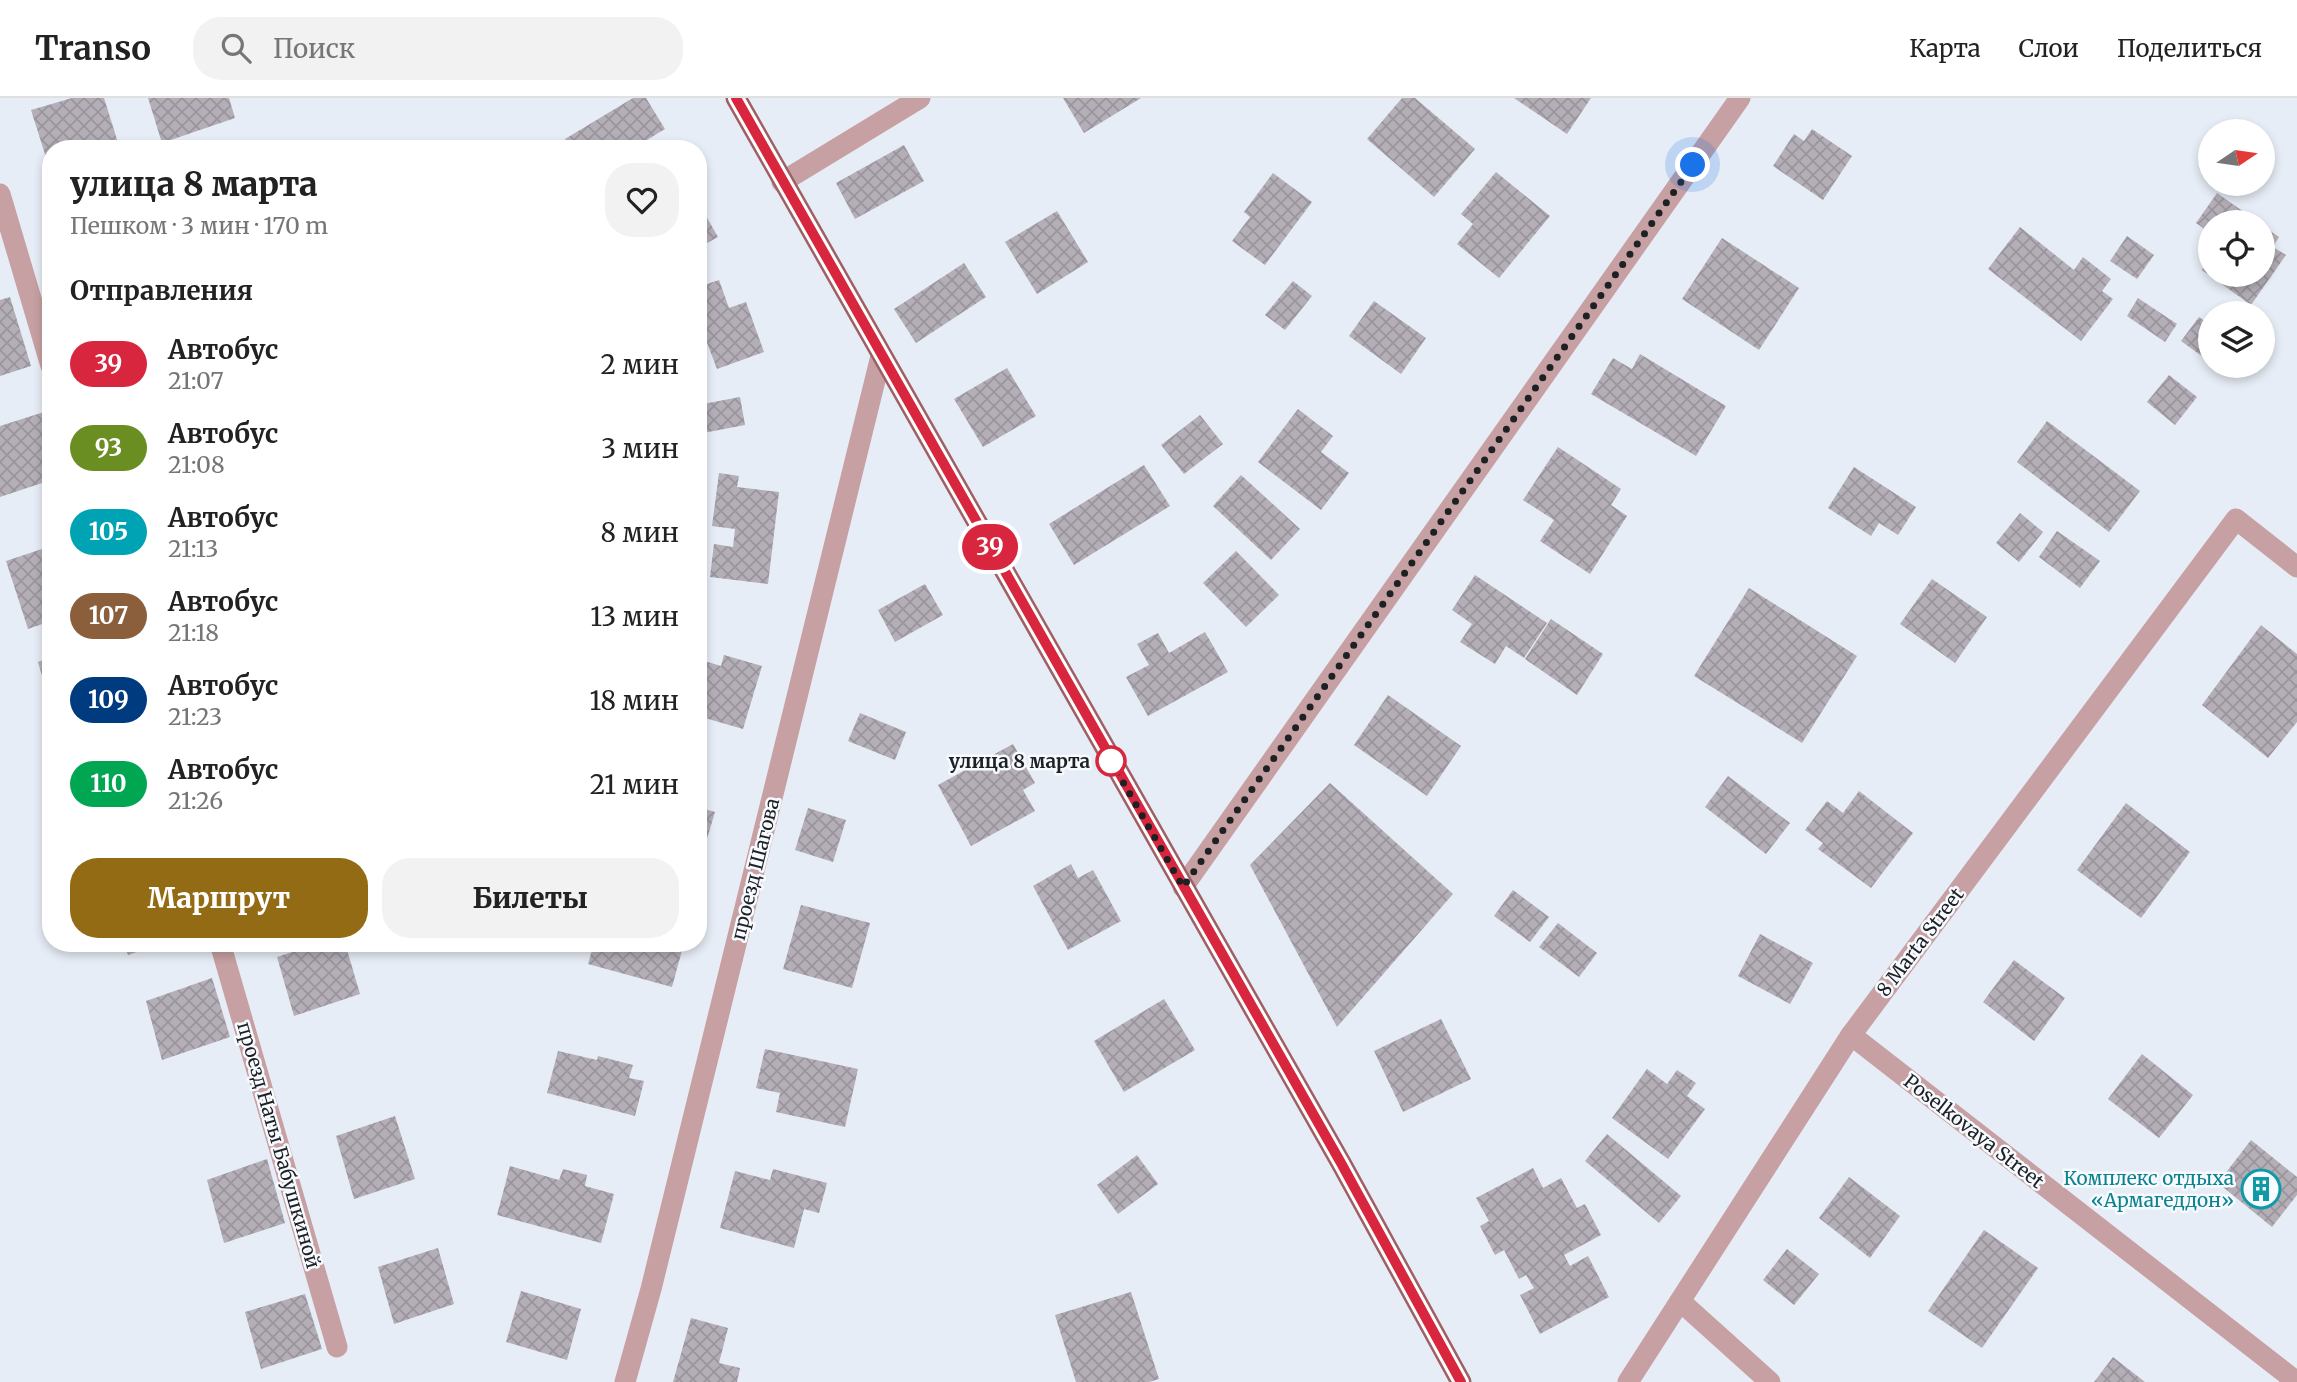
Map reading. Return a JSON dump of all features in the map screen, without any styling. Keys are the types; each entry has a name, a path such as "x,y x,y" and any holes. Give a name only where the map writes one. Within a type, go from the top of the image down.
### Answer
{"main road":[{"path":"736,98 1341,1163 1461,1382"}],"street":[{"path":"782,182 920,98"},
{"path":"1183,887 1741,98"},
{"path":"0,194 42,336"},
{"name":"проезд Шагова","path":"625,1382 651,1289 881,356"},
{"name":"8 Marta Street","path":"1628,1382 1851,1035 2236,519 2297,567"},
{"name":"проезд Наты Бабушкиной","path":"223,952 337,1347"},
{"name":"Poselkovaya Street","path":"1851,1035 2297,1382"},
{"path":"1680,1301 1770,1382"}],"building":[{"path":"72,98 104,98 117,140 42,140 42,145 31,110"},
{"path":"148,98 229,98 235,118 171,140 161,140"},
{"path":"633,98 646,98 665,129 647,140 565,139"},
{"path":"1063,98 1141,98 1084,133"},
{"path":"1402,98 1415,98 1475,149 1434,197 1367,139"},
{"path":"1514,98 1591,98 1567,134"},
{"path":"1812,129 1852,156 1823,200 1773,166 1794,134 1804,141"},
{"path":"904,145 924,181 855,219 836,183"},
{"path":"1496,172 1550,216 1499,278 1457,244 1473,224 1461,214"},
{"path":"1273,173 1312,202 1265,265 1232,241 1250,217 1244,212"},
{"path":"2215,196 2221,196 2241,210 2205,210"},
{"path":"1057,211 1088,262 1037,294 1005,242"},
{"path":"707,218 718,237 707,243"},
{"path":"2020,227 2074,270 2083,257 2111,279 2102,291 2113,299 2081,341 1988,269"},
{"path":"2127,236 2154,255 2137,279 2110,261"},
{"path":"1722,238 1799,288 1759,350 1682,299"},
{"path":"2275,248 2286,255 2275,271"},
{"path":"964,263 986,297 916,343 894,309"},
{"path":"719,280 729,308 746,302 764,352 717,369 707,343 707,284"},
{"path":"1293,281 1312,296 1285,330 1265,315"},
{"path":"2226,287 2264,287 2254,301 2245,301"},
{"path":"10,297 31,366 0,376 0,300"},
{"path":"2138,298 2177,324 2165,342 2127,316"},
{"path":"1374,301 1426,338 1401,374 1349,336"},
{"path":"2198,318 2198,353 2181,341"},
{"path":"1640,354 1726,406 1696,456 1591,394 1613,358 1632,369"},
{"path":"1007,368 1036,416 983,447 954,399"},
{"path":"2169,375 2197,397 2175,425 2147,402"},
{"path":"740,397 745,425 707,432 707,403"},
{"path":"1298,409 1333,436 1321,452 1349,473 1321,510 1258,462"},
{"path":"42,413 42,483 0,497 0,426"},
{"path":"1200,415 1223,444 1184,474 1161,445"},
{"path":"2047,421 2140,491 2109,532 2017,462"},
{"path":"1558,447 1621,489 1611,505 1627,516 1590,574 1540,541 1554,520 1523,500"},
{"path":"1144,465 1170,506 1074,565 1049,524"},
{"path":"1854,467 1916,507 1898,535 1879,523 1871,536 1828,508"},
{"path":"719,473 739,476 737,487 779,492 768,584 710,577 714,544 733,547 735,529 712,526"},
{"path":"1241,475 1300,529 1271,560 1213,506"},
{"path":"2020,513 2043,532 2019,562 1996,543"},
{"path":"2057,531 2100,561 2080,588 2039,557"},
{"path":"42,549 42,624 28,629 6,561"},
{"path":"1236,551 1279,595 1246,627 1203,583"},
{"path":"1475,575 1547,623 1524,658 1506,646 1495,664 1460,642 1472,624 1452,610"},
{"path":"1932,579 1987,617 1955,663 1900,624"},
{"path":"925,584 943,615 895,642 878,610"},
{"path":"1749,588 1857,656 1802,743 1694,676"},
{"path":"1551,619 1603,654 1577,695 1525,659"},
{"path":"2261,625 2297,654 2297,722 2268,758 2202,705"},
{"path":"1205,632 1228,672 1148,716 1126,677 1149,665 1137,644 1158,633 1169,653"},
{"path":"724,655 762,666 743,729 707,719 707,662 721,666"},
{"path":"1388,695 1461,746 1427,796 1354,745"},
{"path":"860,713 906,732 895,760 848,741"},
{"path":"1013,744 1035,783 1023,790 1035,811 971,846 938,785"},
{"path":"1728,776 1790,823 1766,854 1705,807"},
{"path":"1330,783 1453,894 1337,1027 1250,865"},
{"path":"1859,791 1913,833 1871,888 1818,849 1823,843 1805,830 1827,801 1843,813"},
{"path":"2126,803 2190,852 2141,918 2077,870"},
{"path":"808,808 846,820 833,862 795,850"},
{"path":"707,810 715,812 707,839"},
{"path":"1071,864 1078,878 1093,870 1121,921 1068,950 1033,886"},
{"path":"1513,890 1549,917 1530,942 1494,916"},
{"path":"801,905 870,923 852,988 783,969"},
{"path":"1558,923 1597,953 1579,977 1539,947"},
{"path":"1760,934 1813,963 1790,1004 1738,976"},
{"path":"292,952 348,952 360,994 294,1016 277,957"},
{"path":"591,952 682,952 672,987 588,964"},
{"path":"2014,960 2065,998 2034,1041 1983,1002"},
{"path":"212,978 230,1037 162,1060 146,1001"},
{"path":"1164,999 1195,1050 1124,1092 1094,1041"},
{"path":"1441,1019 1471,1079 1403,1112 1374,1051"},
{"path":"765,1049 858,1069 845,1127 776,1112 780,1093 756,1088"},
{"path":"558,1051 597,1060 598,1056 633,1065 629,1078 644,1081 635,1116 547,1093"},
{"path":"2142,1054 2193,1095 2159,1138 2108,1099"},
{"path":"1647,1069 1667,1084 1677,1070 1696,1083 1687,1096 1705,1109 1668,1159 1612,1118"},
{"path":"395,1116 415,1179 354,1199 336,1136"},
{"path":"1607,1134 1681,1196 1659,1223 1585,1161"},
{"name":"Комплекс отдыха «Армагеддон»","path":"2251,1140 2297,1177 2297,1195 2272,1227 2218,1183"},
{"path":"1137,1155 1158,1184 1118,1214 1097,1185"},
{"path":"267,1159 285,1223 224,1243 207,1180"},
{"path":"510,1166 559,1180 563,1169 587,1175 585,1186 614,1194 601,1243 497,1215"},
{"path":"1533,1168 1543,1188 1561,1178 1577,1208 1585,1204 1601,1235 1564,1255 1570,1266 1588,1256 1609,1297 1540,1334 1520,1295 1534,1288 1526,1275 1519,1279 1504,1250 1495,1255 1480,1226 1489,1221 1476,1198"},
{"path":"773,1169 827,1183 819,1213 804,1209 794,1248 720,1228 735,1171 770,1180"},
{"path":"1849,1177 1900,1216 1870,1258 1819,1218"},
{"path":"1984,1230 2038,1268 1982,1348 1928,1311"},
{"path":"438,1248 454,1304 394,1324 378,1267"},
{"path":"1787,1249 1819,1274 1794,1305 1763,1280"},
{"path":"521,1291 581,1309 567,1360 506,1342"},
{"path":"1131,1292 1159,1379 1149,1382 1076,1382 1055,1315"},
{"path":"305,1294 322,1349 261,1369 245,1312"},
{"path":"691,1318 728,1328 719,1363 740,1368 737,1382 673,1382"},
{"path":"2113,1357 2145,1382 2094,1382"}],"bus line":[{"name":"39","path":"736,98 1341,1163 1461,1382"}],"place":[{"name":"улица 8 марта","path":"1111,761"},
{"name":"Комплекс отдыха «Армагеддон»","path":"2261,1189"}],"route":[{"path":"1111,761 1183,887 1693,165"}]}
